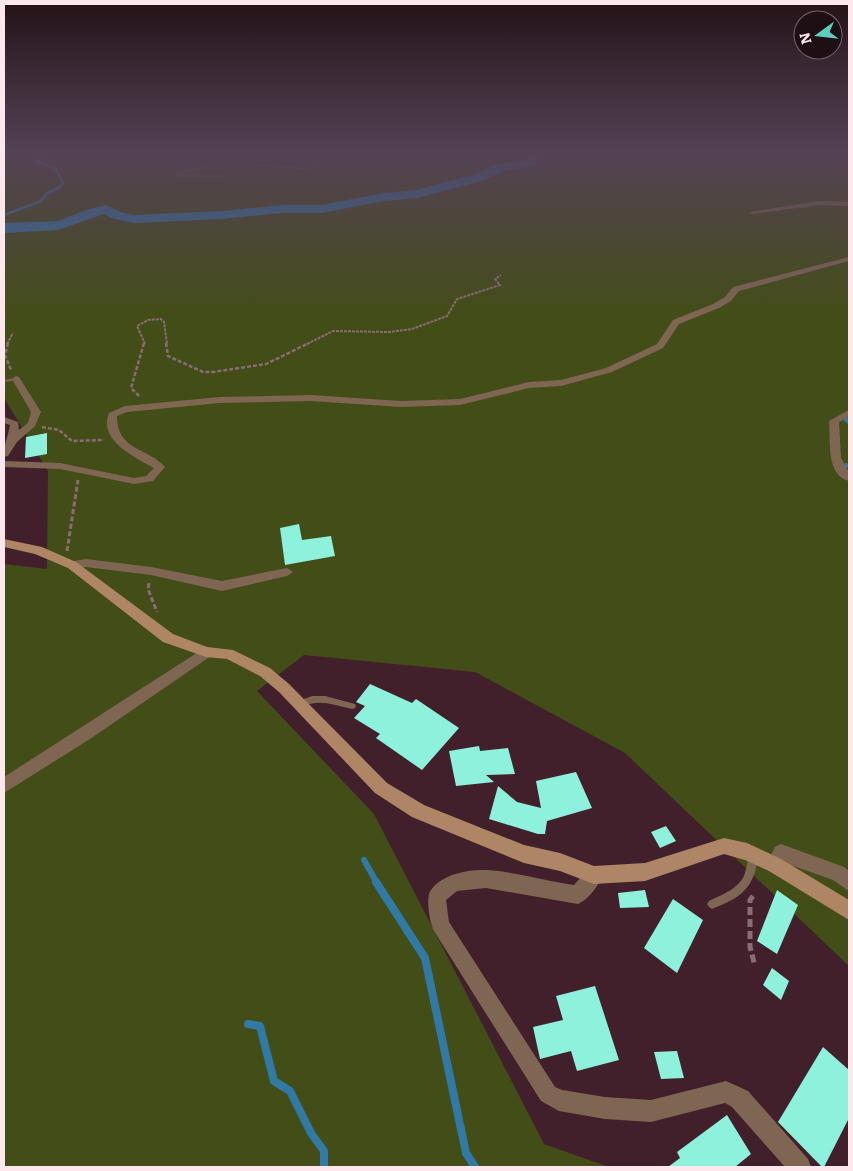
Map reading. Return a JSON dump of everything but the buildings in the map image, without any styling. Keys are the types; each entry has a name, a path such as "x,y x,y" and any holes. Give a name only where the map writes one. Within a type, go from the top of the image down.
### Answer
{"street":[{"path":"752,212 792,207"},
{"path":"4,464 69,468 134,481 149,479 160,467 128,449 118,440 112,428 112,415 125,409 220,400 302,398 400,404 460,402 529,385 561,383 609,370 660,346 676,322 716,306 728,299 736,288 849,259"},
{"path":"13,440 18,438 32,424 36,412 16,379"},
{"path":"849,413 834,421 836,441 834,460 839,469 849,478"},
{"path":"4,420 15,424 13,440 4,454"},
{"path":"4,543 38,550 72,565 168,638 206,652 228,654 265,672 381,788 418,811 524,854 560,862 594,875 645,872 724,846 753,854 775,865 849,911"},
{"path":"72,565 86,564 151,571 222,586 287,572"},
{"path":"4,786 93,729 206,652"},
{"path":"775,865 781,853 838,874 849,882"},
{"path":"594,875 578,895 486,879 454,883 437,896 440,925 548,1094 559,1100 605,1108 651,1112 726,1092 740,1099 791,1162"}],"lane":[{"path":"4,381 16,379"},
{"path":"299,704 309,698 322,698 352,706"},
{"path":"712,904 745,886 751,874 753,854"}],"path":[{"path":"151,407 131,388 145,344 137,326 142,322 151,319 161,319 164,322 168,356 203,372 213,372 266,364 333,331 344,329 407,330 447,316 457,299 500,285 495,279 501,275"},
{"path":"13,334 4,349 4,359 16,379"},
{"path":"29,427 46,427 59,430 72,441 118,440"},
{"path":"59,558 68,550 78,481 69,468"},
{"path":"151,571 148,589 168,638"},
{"path":"751,874 759,885 750,900 750,947 755,966"}],"green space":[{"path":"4,207 849,207 849,966 625,753 475,672 304,655 257,691 374,814 544,1144 609,1167 4,1167 4,564 47,569 48,471 4,398"}],"waterway":[{"path":"4,215 26,207"},
{"path":"4,228 58,226 106,209 116,215 134,219 221,215 282,209 321,209 333,207"},
{"path":"364,860 377,883"},
{"path":"376,882 425,958 466,1153 475,1167"},
{"path":"248,1024 260,1026 274,1081 290,1091 311,1133 324,1151 324,1167"}]}
